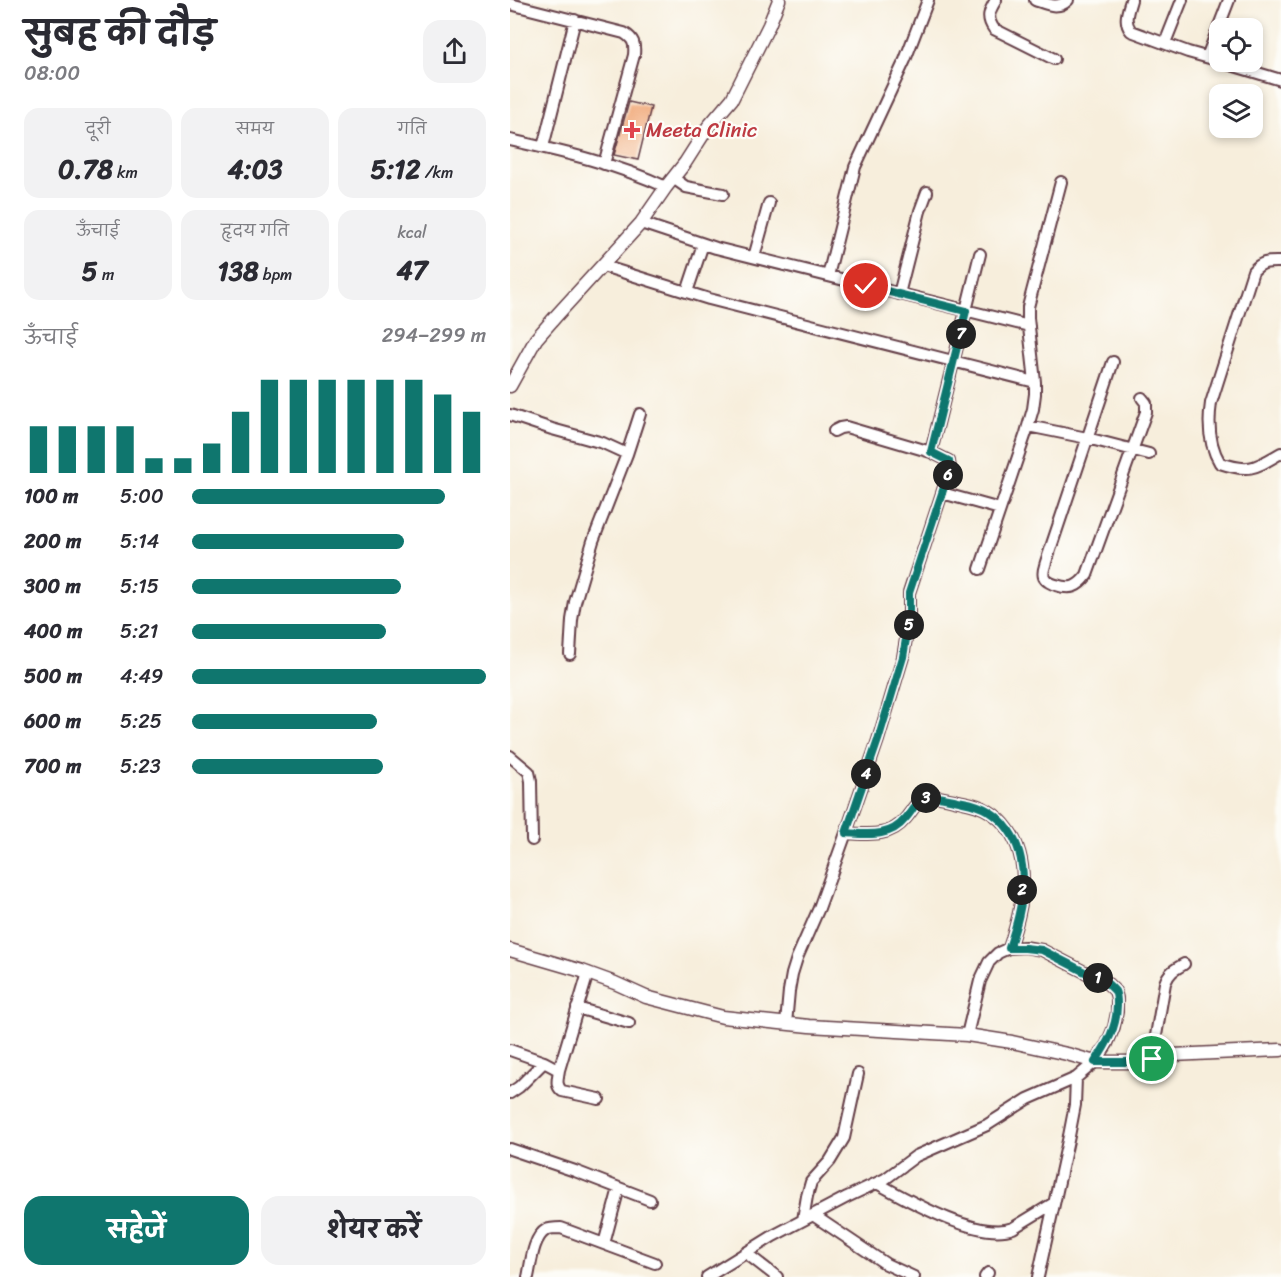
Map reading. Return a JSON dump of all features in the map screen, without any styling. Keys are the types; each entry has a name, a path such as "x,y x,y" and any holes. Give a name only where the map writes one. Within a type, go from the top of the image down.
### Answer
{"street":[{"path":"510,386 536,339 641,223 708,127 732,99 779,0"},
{"path":"828,276 855,167 905,60 928,0"},
{"path":"996,0 989,14 989,22 994,29 1054,59"},
{"path":"1035,0 1050,6 1059,6 1068,0"},
{"path":"1131,0 1126,18 1131,31 1207,57 1230,0"},
{"path":"1165,43 1182,0"},
{"path":"510,4 624,33 632,38 635,45 634,55 604,164"},
{"path":"543,147 575,20"},
{"path":"1255,72 1281,80"},
{"path":"510,140 686,187 723,194"},
{"path":"980,569 1028,426 1035,394 1029,307 1061,182"},
{"path":"899,294 927,192"},
{"path":"754,257 769,203"},
{"path":"641,223 703,244 1029,326"},
{"path":"687,292 703,244"},
{"path":"931,452 980,254"},
{"path":"1281,262 1261,264 1253,271 1211,403 1209,418 1210,433 1220,463 1248,469 1259,466 1281,453"},
{"path":"603,266 687,292 1035,382"},
{"path":"1113,362 1046,562 1043,574 1045,579 1052,584 1066,588 1076,586 1087,575 1146,412 1146,403 1142,398"},
{"path":"570,654 575,602 593,542 640,414"},
{"path":"510,415 603,443 627,454"},
{"path":"1028,426 1149,454"},
{"path":"786,1024 792,974 819,908 878,740 903,657 909,621 909,593 950,469 949,461 931,452 846,427 834,431"},
{"path":"942,493 1000,509"},
{"path":"510,756 529,772 532,840"},
{"path":"846,833 873,835 896,828 920,800 927,797 984,807 1007,826 1015,839 1021,861 1023,882 1016,927 1009,948"},
{"path":"707,1277 773,1236 885,1179 916,1156 987,1125 1028,1099 1076,1078 1095,1062 1107,1044 1114,1027 1117,998 1115,991 1108,984 1042,950 1009,948 998,953 989,962 980,981 967,1035"},
{"path":"510,950 588,973 646,997 723,1017 786,1024 967,1035 1012,1042 1095,1062 1131,1062 1173,1055 1281,1050"},
{"path":"1152,1059 1165,982 1169,974 1184,964"},
{"path":"588,973 559,1070 557,1084 562,1091 599,1099"},
{"path":"577,1008 629,1023"},
{"path":"510,1050 559,1070"},
{"path":"510,1093 519,1088 544,1062"},
{"path":"808,1218 807,1196 812,1182 830,1161 844,1138 858,1074"},
{"path":"1038,1277 1075,1105 1076,1078"},
{"path":"510,1149 650,1200"},
{"path":"877,1183 927,1210 970,1226 994,1231 1013,1228 1054,1203"},
{"path":"604,1244 619,1188"},
{"path":"808,1218 886,1264 914,1277"},
{"path":"528,1277 539,1236 545,1231 561,1228 655,1263"},
{"path":"746,1253 777,1277"}],"building":[{"path":"629,102 651,107 638,160 614,155"}],"place":[{"name":"Meeta Clinic","path":"632,130"}],"route":[{"path":"866,286 966,311 931,452 949,461 950,469 911,584 909,621 903,657 846,833 873,835 896,828 920,800 927,797 984,807 1007,826 1015,839 1021,861 1023,882 1016,927 1009,948 1042,950 1108,984 1115,991 1117,1012 1114,1027 1107,1044 1095,1062 1131,1062 1152,1059"}]}
